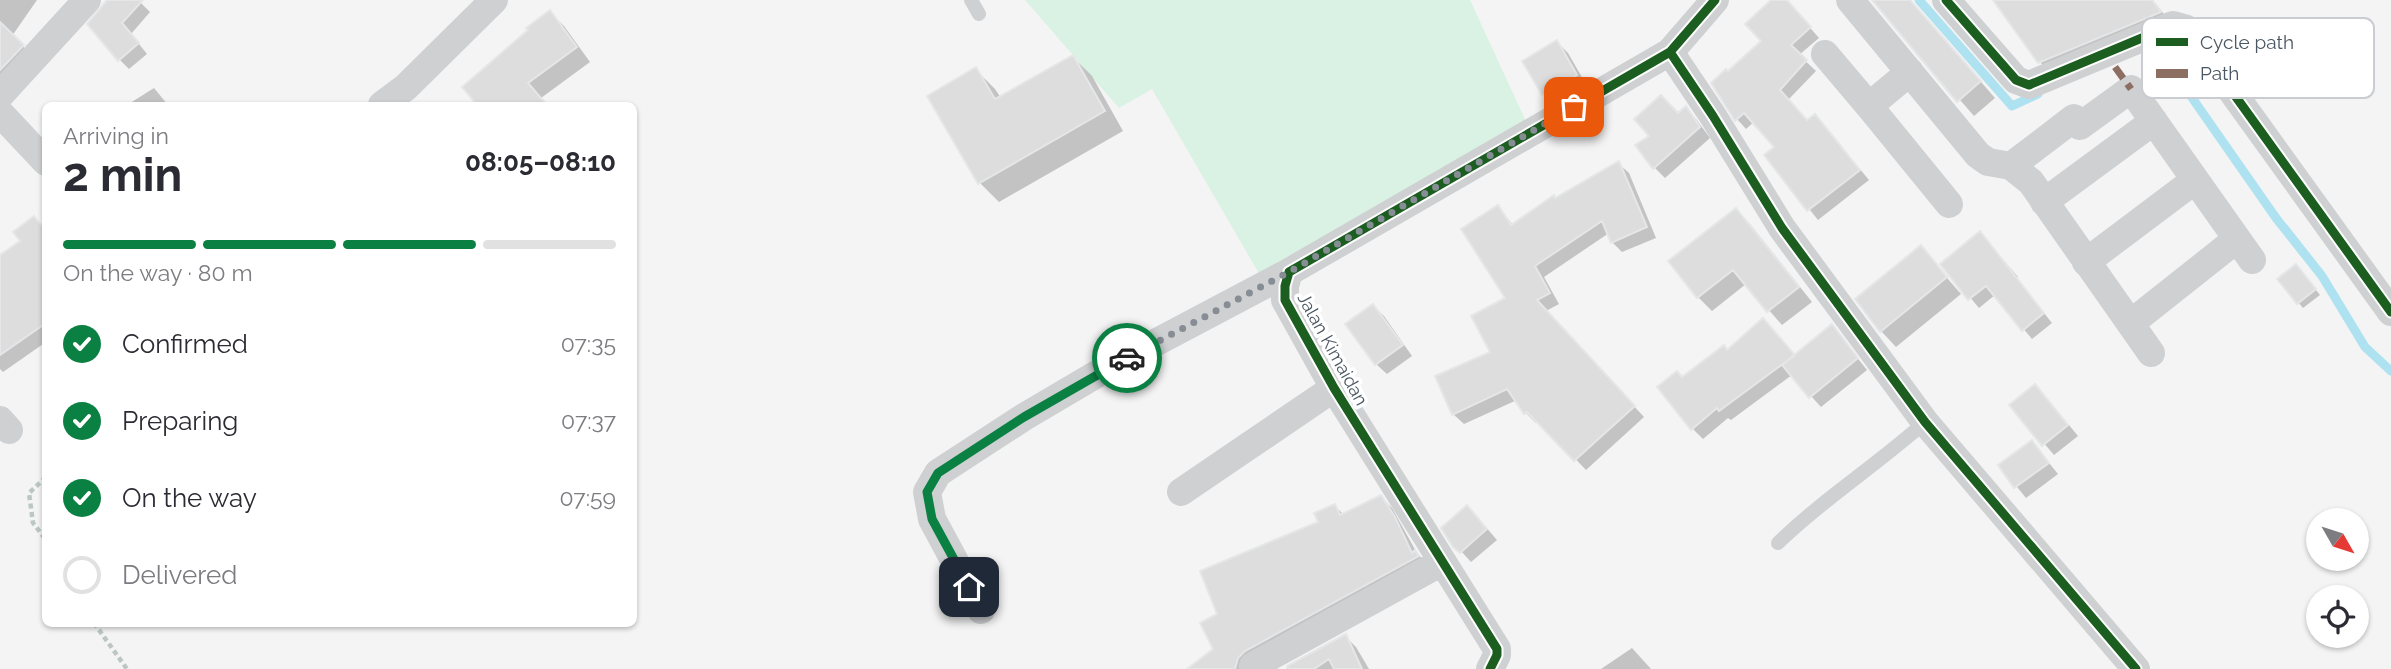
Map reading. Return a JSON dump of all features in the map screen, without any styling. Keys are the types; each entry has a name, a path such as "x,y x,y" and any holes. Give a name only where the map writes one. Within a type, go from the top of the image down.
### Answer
{"street":[{"path":"0,95 87,0"},
{"path":"386,102 406,87 494,0"},
{"name":"Jalan Kimaidan","path":"1490,669 1495,662 1497,649 1335,388 1285,300 1284,286 1289,272 1670,52 1715,0"},
{"path":"1850,0 1978,155 1988,162 2011,166 2031,182 2151,353"},
{"path":"1946,0 2016,80 2029,85 2142,38"},
{"path":"1670,52 1782,228 1925,422 2136,669"},
{"path":"1825,54 1949,204"},
{"path":"1869,106 1910,72"},
{"path":"2011,166 2074,118 2080,126 2123,78 2244,249 2131,323"},
{"path":"2237,98 2391,312"},
{"path":"0,113 42,158"},
{"path":"2044,202 2154,121"},
{"path":"2086,262 2195,180"},
{"path":"981,610 932,519 927,492 938,473 1024,417 1102,372 1289,272"},
{"path":"1181,492 1335,388"},
{"path":"1253,666 1442,562"}],"lane":[{"path":"971,0 979,14"},
{"path":"1778,543 1802,520 1887,455 1925,422"}],"path":[{"path":"42,481 29,494 33,523 42,535"},
{"path":"97,627 127,669"}],"green space":[{"path":"1025,0 1470,0 1535,141 1268,289 1152,89 1119,108"}],"building":[{"path":"107,0 143,0 122,23 139,43 118,61 87,24"},
{"path":"1771,0 1787,0 1811,27 1791,45 1807,60 1780,90 1807,120 1815,114 1860,170 1807,211 1764,155 1774,147 1744,113 1735,121 1711,83 1761,41 1745,24"},
{"path":"1872,0 1910,0 1981,81 1957,102"},
{"path":"1993,0 2152,0 2161,12 2142,18 2038,63"},
{"path":"550,10 577,47 528,83 544,102 474,102 462,87 528,30 526,28"},
{"path":"0,22 24,45 0,70"},
{"path":"1557,40 1577,75 1542,95 1522,61"},
{"path":"1073,55 1105,111 978,184 927,96 976,67 995,99"},
{"path":"1661,95 1678,113 1686,106 1700,127 1653,169 1635,145 1649,136 1634,119"},
{"path":"1619,161 1647,227 1611,243 1602,221 1535,266 1550,293 1537,300 1635,406 1574,461 1527,412 1524,414 1507,389 1452,415 1435,376 1490,352 1471,316 1505,298 1461,229 1498,205 1511,225 1554,195 1555,198"},
{"path":"1736,208 1799,287 1767,312 1733,270 1697,298 1668,261"},
{"path":"34,216 42,226 42,326 0,355 0,255 20,241 13,232"},
{"path":"1980,231 2044,313 2022,331 1986,286 1968,300 1940,264"},
{"path":"1921,245 1947,277 1880,332 1855,299"},
{"path":"2296,264 2316,289 2297,304 2277,279"},
{"path":"1373,304 1403,345 1375,365 1345,324"},
{"path":"1763,318 1795,355 1719,411 1717,408 1691,430 1657,387 1677,371 1682,377 1724,345 1727,350"},
{"path":"1832,324 1858,358 1809,398 1782,365"},
{"path":"2035,384 2068,425 2042,446 2009,405"},
{"path":"2032,440 2049,463 2014,488 1998,465"},
{"path":"1381,495 1412,553 1415,550 1419,556 1245,651 1238,658 1235,669 1187,669 1213,649 1200,623 1217,614 1200,571 1318,522 1314,513 1335,504 1340,515"},
{"path":"1467,505 1487,529 1460,553 1441,528"},
{"path":"1346,634 1362,669 1334,669 1329,659 1314,669 1289,669 1287,666"}],"waterway":[{"path":"1919,0 2012,106 2038,94"},
{"path":"2192,98 2276,218 2322,276 2365,347 2391,371"}],"marked path":[{"path":"2115,67 2131,89"}],"cycle path":[{"path":"1490,669 1497,649 1334,388 1285,300 1289,272 1670,52 1715,0"},
{"path":"1946,0 2016,80 2029,85 2142,38"},
{"path":"1670,52 1782,228 1925,422 2136,669"},
{"path":"2237,98 2391,312"}],"way so far":[{"path":"1127,358 1289,272 1574,107"}],"route":[{"path":"969,587 932,519 927,492 938,473 1024,417 1127,358"}]}
